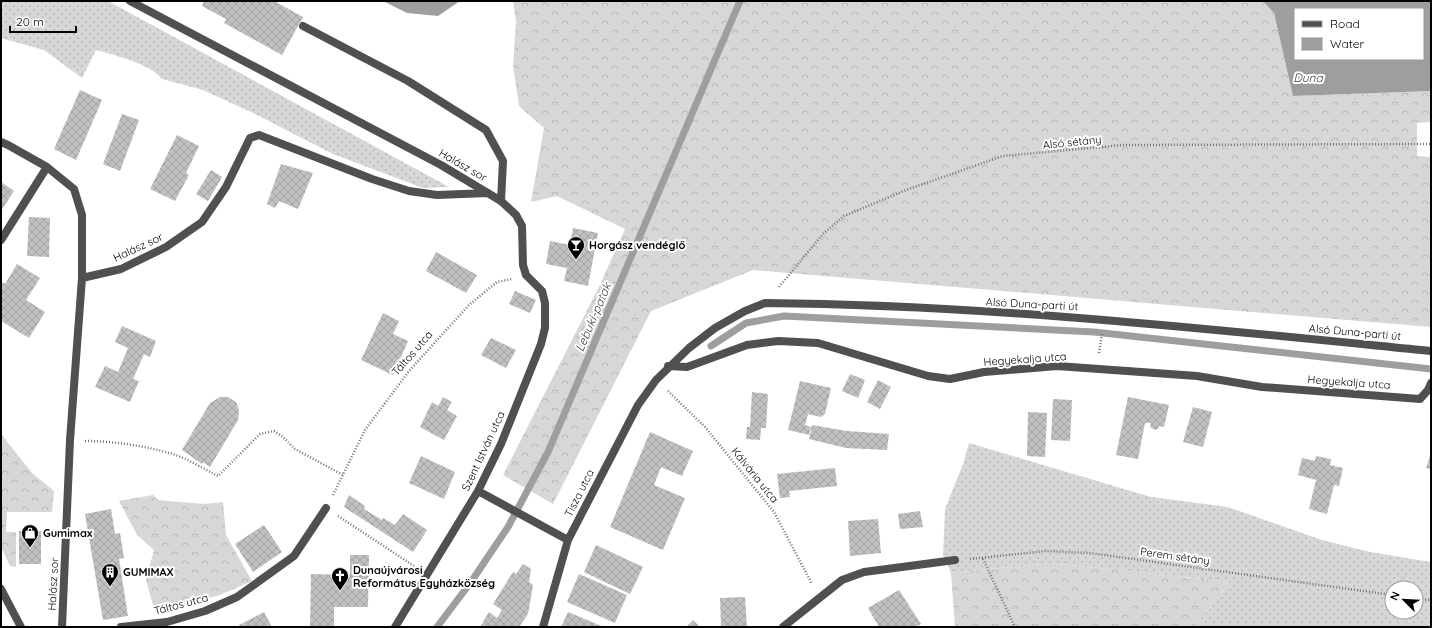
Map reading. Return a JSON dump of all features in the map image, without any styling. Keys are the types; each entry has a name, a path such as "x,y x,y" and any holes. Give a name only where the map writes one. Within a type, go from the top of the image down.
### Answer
{"street":[{"name":"Halász sor","path":"130,1 441,165 501,201 516,215 522,226 523,265 526,275"},
{"path":"303,26 408,81 486,130 502,161 501,201"},
{"name":"Halász sor","path":"62,627 70,440 82,278 121,269 166,247 202,222 226,187 250,138 259,135 327,160 372,179 409,191 437,195 488,193"},
{"path":"1,142 47,166 74,189 82,215 82,278"},
{"path":"1,240 47,166"},
{"name":"Szent István utca","path":"395,627 426,573 478,491 513,415 541,344 545,328 545,303 542,291 526,275"},
{"name":"Alsó Duna-parti út","path":"656,380 668,366 715,328 745,311 765,303 928,309 1105,319 1431,351"},
{"name":"Hegyekalja utca","path":"668,366 687,366 747,345 778,342 818,343 928,376 950,379 984,372 1057,366 1182,375 1262,386 1420,399 1428,390 1431,383"},
{"name":"Tisza utca","path":"543,627 568,540 625,427 638,405 656,380"},
{"path":"478,491 568,540"},
{"name":"Táltos utca","path":"121,627 167,622 206,611 237,597 294,556 326,508"},
{"path":"783,627 842,580 864,572 955,560"},
{"path":"1,589 20,626"}],"path":[{"name":"Alsó sétány","path":"765,303 823,234 844,216 906,190 1003,156 1123,145 1431,144"},
{"name":"Táltos utca","path":"326,508 365,430 409,371 458,316 497,282 526,275"},
{"name":"Kálvária utca","path":"656,380 705,427 774,512 819,597"},
{"path":"70,440 105,441 175,454 218,476 260,434 274,431 284,437 295,449 343,475"},
{"path":"326,508 426,573"},
{"name":"Perem sétány","path":"955,560 1046,551 1090,553 1384,594"},
{"path":"983,558 1015,627"}],"green space":[{"path":"1,1 108,1 449,187 423,188 333,154 253,113 203,90 162,79 150,69 132,61 96,50 82,78 44,50 1,38"},
{"path":"513,1 1263,1 1274,13 1293,96 1431,91 1431,122 1417,123 1417,156 1431,157 1431,327 753,270 651,311 553,504 503,475 598,289 625,229 557,196 531,202 544,128 519,106 513,65 516,21"},
{"path":"1,434 32,473 54,491 52,512 7,512 6,532 16,532 16,567 10,566 1,547"},
{"path":"969,443 1151,497 1228,507 1322,540 1370,552 1431,562 1431,627 1194,627 1230,582 1051,563 951,573 943,555 945,509 963,464"},
{"path":"153,495 158,500 204,504 223,502 226,535 252,581 220,595 155,612 146,580 154,550 137,535 119,501"},
{"path":"1051,563 1230,582 1194,627 955,627 951,573"}],"water":[{"path":"383,1 460,1 438,16 407,13"},
{"name":"Duna","path":"1263,1 1431,1 1431,91 1293,96 1274,13"}],"building":[{"path":"204,1 274,1 303,17 282,55 224,23 226,19 202,6"},
{"path":"80,90 102,100 76,160 54,149"},
{"path":"122,114 139,120 120,171 103,164"},
{"path":"177,135 199,146 186,173 189,175 175,201 150,189"},
{"path":"281,164 313,173 298,209 279,201 275,208 267,204"},
{"path":"211,170 222,177 208,201 196,194"},
{"path":"1,182 14,191 1,211"},
{"path":"29,217 50,218 49,257 27,256"},
{"path":"573,228 598,233 588,286 564,281 567,268 546,264 550,241 570,245"},
{"path":"436,252 477,275 466,293 426,271"},
{"path":"17,264 40,278 26,300 45,312 29,338 1,321 1,282 5,284"},
{"path":"515,291 536,300 530,313 509,304"},
{"path":"383,313 399,321 393,334 408,341 393,375 361,360"},
{"path":"122,326 156,341 150,357 144,354 133,379 139,381 130,402 95,387 105,366 118,372 128,348 115,342"},
{"path":"491,338 516,350 506,368 481,355"},
{"path":"850,374 865,380 858,398 842,391"},
{"path":"878,380 891,387 880,409 867,402"},
{"path":"800,381 831,388 825,414 821,417 808,414 805,425 811,427 809,435 788,430"},
{"path":"752,392 768,394 766,428 761,428 760,440 746,439 747,427 750,427"},
{"path":"220,397 228,397 236,402 239,410 238,420 210,467 203,462 202,464 182,450 210,403"},
{"path":"443,397 452,402 447,410 457,416 444,440 420,427 432,402 438,406"},
{"path":"1128,397 1169,405 1164,427 1159,426 1159,428 1155,430 1150,427 1151,423 1145,423 1138,459 1116,455"},
{"path":"1053,399 1072,400 1070,441 1051,440"},
{"path":"1193,407 1212,412 1203,447 1183,442"},
{"path":"1028,412 1047,413 1045,457 1027,456"},
{"path":"812,425 847,431 889,434 887,450 846,448 809,439"},
{"path":"650,432 693,451 682,476 661,467 654,485 685,498 663,550 610,527"},
{"path":"1431,453 1431,469 1426,468"},
{"path":"421,456 455,472 444,499 409,483"},
{"path":"1316,456 1331,459 1330,465 1343,468 1339,486 1334,485 1327,514 1309,509 1316,480 1298,475 1302,458 1315,461"},
{"path":"835,468 837,486 789,491 790,497 780,498 777,474"},
{"path":"349,495 365,506 364,509 382,520 383,518 395,525 403,514 427,530 413,552 344,507"},
{"name":"GUMIMAX","path":"111,509 115,534 120,533 124,558 119,559 128,616 103,620 85,514"},
{"path":"920,511 923,527 900,529 898,514"},
{"path":"878,519 881,553 850,556 848,521"},
{"path":"264,525 282,552 253,572 235,544"},
{"name":"Gumimax","path":"19,531 41,531 41,564 19,564"},
{"path":"596,545 643,567 630,594 584,572"},
{"name":"Dunaújvárosi Református Egyházközség","path":"350,555 369,555 368,607 334,607 334,627 310,627 311,574 350,575"},
{"path":"523,564 531,569 529,582 533,585 528,614 519,627 480,627 489,612 497,618 502,610 493,604 513,572 516,574"},
{"path":"579,574 627,595 615,623 567,602"},
{"path":"899,590 921,624 916,627 879,627 868,608"},
{"path":"745,597 747,627 721,627 720,598"},
{"path":"264,612 272,627 240,627 239,625"},
{"path":"568,612 604,627 561,627"},
{"path":"693,620 700,627 686,627"}],"waterway":[{"name":"Lebuki-patak","path":"437,627 471,582 508,527 548,452 740,1"},
{"path":"711,346 746,323 784,316 1094,332 1431,369"}],"place":[{"name":"Horgász vendéglő","path":"576,260"},
{"name":"Gumimax","path":"30,548"},
{"name":"GUMIMAX","path":"110,587"},
{"name":"Dunaújvárosi Református Egyházközség","path":"340,591"}]}
